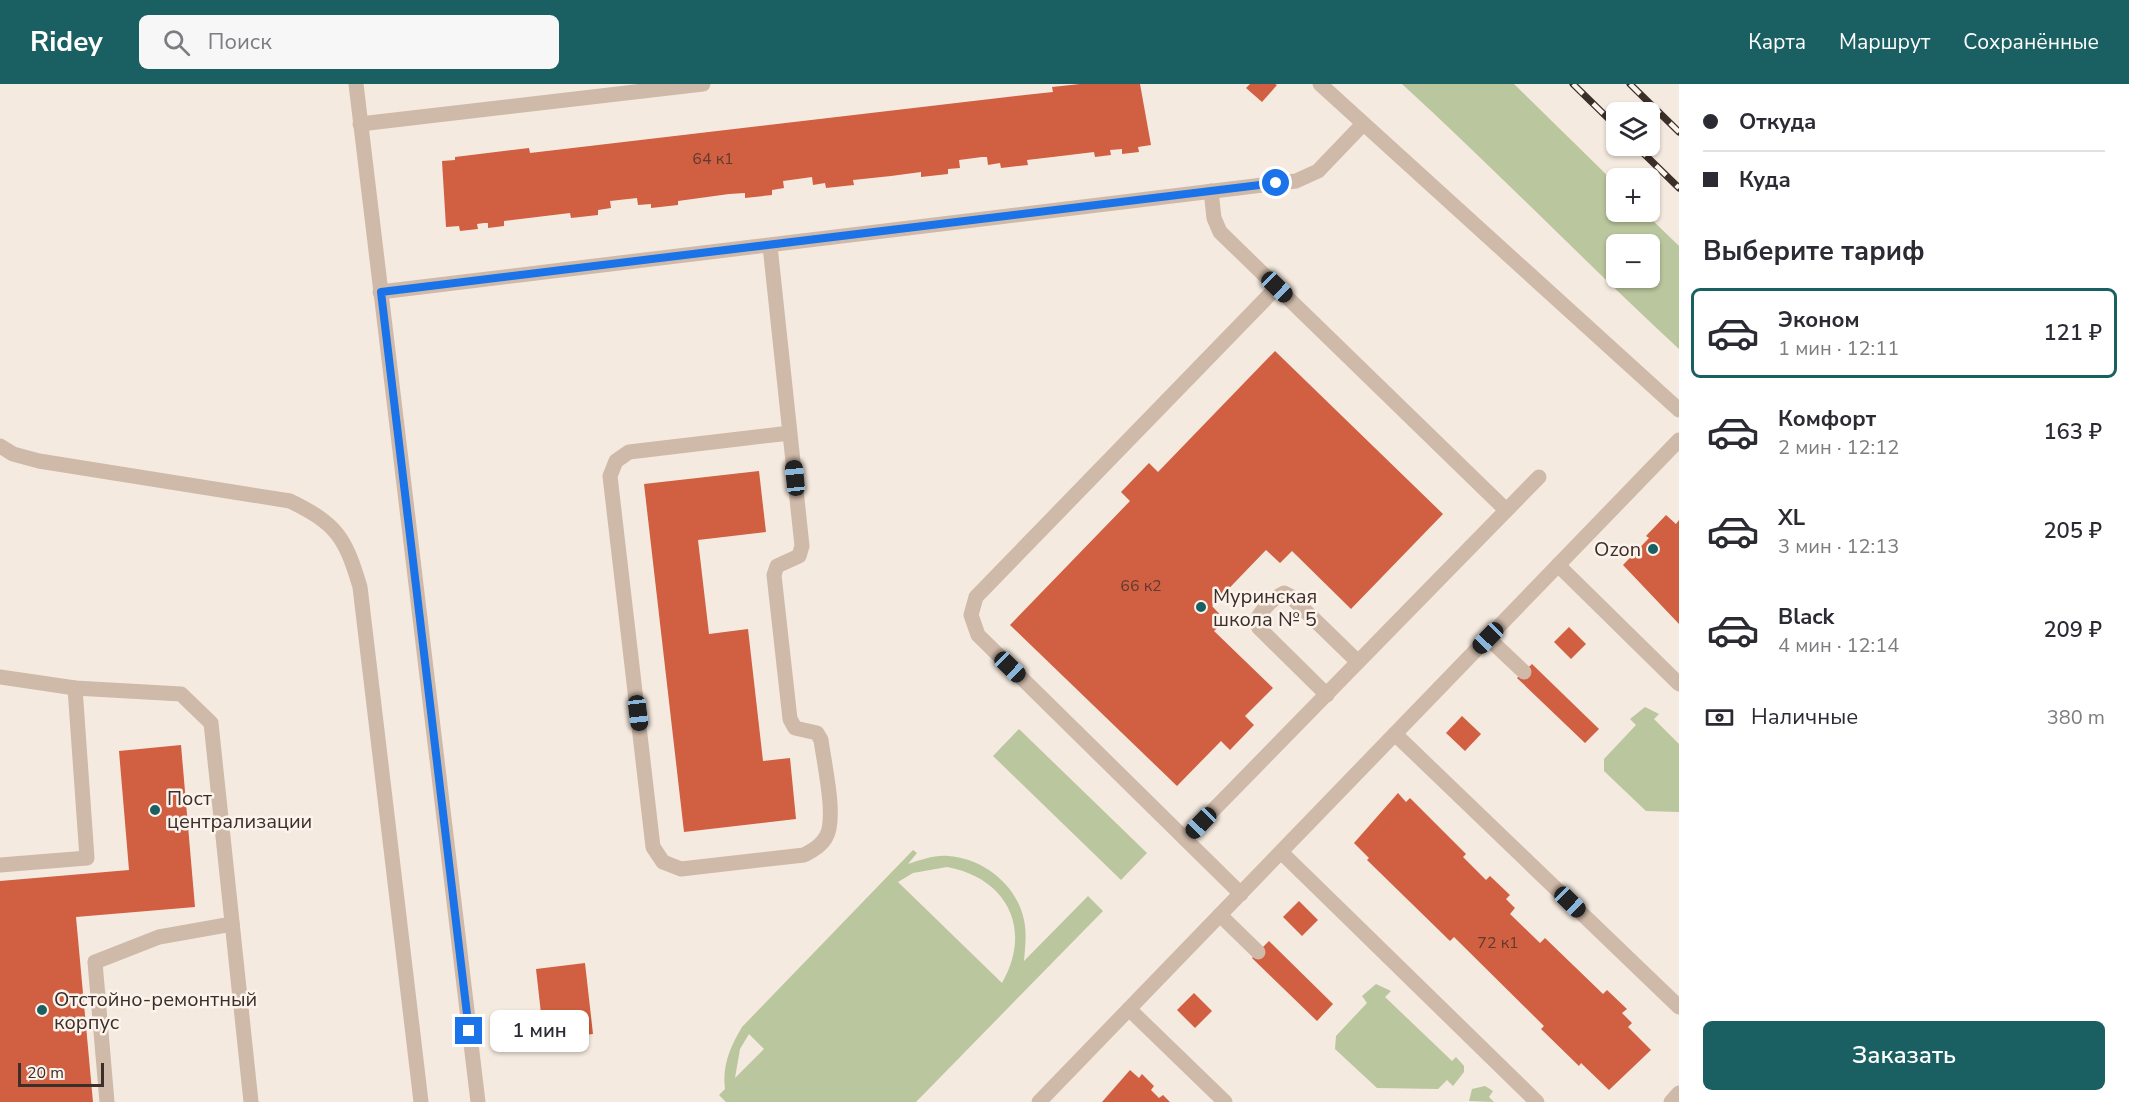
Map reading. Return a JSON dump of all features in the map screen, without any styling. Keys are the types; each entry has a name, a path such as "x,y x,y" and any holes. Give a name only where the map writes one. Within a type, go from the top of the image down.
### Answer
{"lane":[{"path":"356,84 478,1102"},
{"path":"360,124 702,84"},
{"path":"1320,84 1679,410"},
{"path":"381,292 1296,181 1318,171 1363,124"},
{"path":"1211,191 1214,218 1220,232 1506,510"},
{"path":"770,246 790,433 802,546 799,556 777,566 774,575 790,719 795,728 817,733 821,740 830,822 826,837 817,848 804,855 681,869 663,862 653,847 610,476 616,461 629,452 790,433"},
{"path":"1241,894 978,635 971,615 976,597 1277,287"},
{"path":"1039,1102 1679,440"},
{"path":"0,446 13,454 39,461 290,501 322,516 348,548 360,587 421,1102"},
{"path":"1185,839 1539,477"},
{"path":"1558,565 1679,684"},
{"path":"1327,694 1259,628 1256,622 1258,615 1277,596 1284,593 1290,596 1358,662"},
{"path":"1488,638 1524,672"},
{"path":"0,677 75,688 181,694 211,723 251,1102"},
{"path":"0,865 87,858 75,688"},
{"path":"1395,734 1679,1007"},
{"path":"1281,852 1537,1102"},
{"path":"1220,915 1258,952"},
{"path":"107,1102 95,962 159,937 232,924"},
{"path":"1129,1009 1225,1102"},
{"path":"1671,1102 1679,1093"}],"green space":[{"path":"1402,84 1514,84 1606,174 1606,222 1654,222 1679,246 1679,349 1614,288 1660,288 1660,234 1606,234 1606,280"},
{"path":"1645,707 1659,714 1654,719 1679,744 1679,812 1646,811 1604,771 1604,759 1636,725 1630,719"},
{"path":"1019,729 1147,853 1121,880 993,756"},
{"path":"913,850 917,853 908,864 938,856 961,858 986,868 1006,885 1020,907 1024,920 1026,936 1024,961 1088,896 1103,911 916,1102 726,1102 719,1095 725,1089 728,1057 742,1027","holes":["947,867 968,873 985,882 999,894 1009,909 1014,925 1015,944 1011,963 1002,983 898,882 913,873","749,1034 764,1049 735,1078 740,1049"]},
{"path":"1376,984 1391,991 1385,997 1452,1061 1456,1057 1464,1066 1464,1072 1453,1086 1447,1080 1438,1089 1377,1088 1335,1049 1336,1036 1367,1003 1362,996"},
{"path":"1485,1086 1493,1091 1489,1097 1494,1102 1469,1101 1472,1089"}],"building":[{"path":"1080,84 1140,84 1151,145 1138,147 1139,152 1122,154 1122,149 1110,150 1111,155 1095,157 1094,152 1027,160 1028,165 1001,168 1000,163 988,165 987,157 982,157 959,160 960,168 948,169 948,174 921,177 921,172 853,180 854,185 826,188 825,183 813,185 812,177 783,181 784,188 772,190 772,195 745,198 745,193 729,194 678,201 678,205 651,208 651,204 638,205 637,198 610,201 611,208 598,210 598,215 571,218 570,213 504,221 504,226 488,228 488,223 477,224 478,229 460,231 459,226 446,227 442,161 455,160 455,157 529,148 530,153 1053,92 1052,87"},
{"path":"1250,84 1277,85 1262,102 1246,88"},
{"path":"1275,351 1443,514 1351,609 1292,551 1280,563 1266,550 1212,606 1225,620 1214,631 1273,688 1245,716 1254,725 1230,750 1221,741 1177,786 1010,625 1130,501 1121,492 1149,463 1158,472"},
{"path":"759,471 766,532 698,540 709,634 748,629 763,761 790,758 796,819 684,832 644,484"},
{"path":"1666,515 1676,524 1679,520 1679,624 1623,565 1649,538 1646,536"},
{"path":"1569,627 1586,644 1571,659 1554,642"},
{"path":"1532,664 1599,729 1585,743 1517,678"},
{"path":"1462,716 1481,734 1465,751 1446,733"},
{"path":"181,745 195,907 76,917 93,1102 0,1102 0,881 129,870 119,751"},
{"path":"1398,793 1406,802 1410,798 1466,854 1463,857 1486,880 1490,876 1510,895 1506,899 1515,908 1510,914 1540,943 1545,938 1603,994 1607,990 1627,1009 1622,1013 1632,1023 1628,1027 1651,1050 1609,1090 1581,1063 1579,1066 1541,1029 1544,1026 1454,937 1450,941 1367,860 1369,858 1354,843"},
{"path":"1299,901 1318,920 1302,936 1283,917"},
{"path":"1269,941 1333,1004 1317,1021 1252,958"},
{"path":"585,963 593,1034 544,1040 536,969"},
{"path":"1194,993 1212,1011 1195,1028 1177,1010"},
{"path":"1130,1070 1139,1078 1142,1074 1154,1086 1151,1090 1159,1098 1163,1095 1170,1102 1102,1102"}],"railway":[{"path":"1573,84 1606,116"},
{"path":"1630,84 1679,132"},
{"path":"1646,156 1679,188"}],"place":[{"name":"Ozon","path":"1653,549"},
{"name":"Муринская школа № 5","path":"1201,607"},
{"name":"Пост централизации","path":"155,810"},
{"name":"Отстойно-ремонтный корпус","path":"42,1010"}],"route":[{"path":"469,1031 381,292 1276,183"}]}
